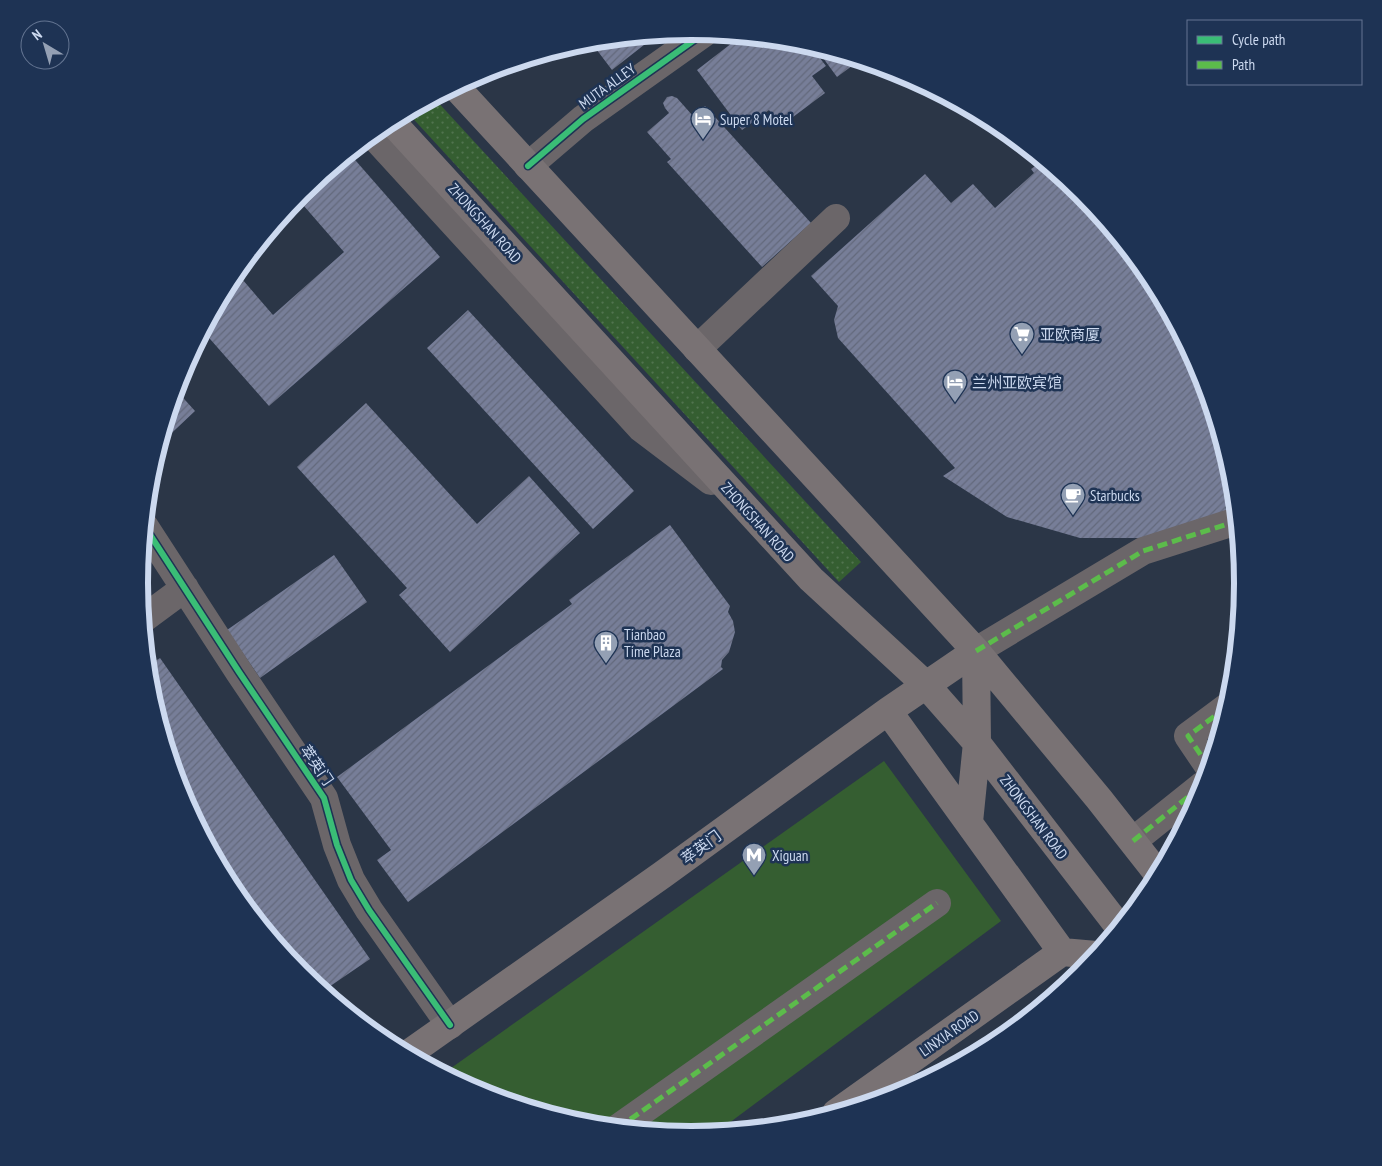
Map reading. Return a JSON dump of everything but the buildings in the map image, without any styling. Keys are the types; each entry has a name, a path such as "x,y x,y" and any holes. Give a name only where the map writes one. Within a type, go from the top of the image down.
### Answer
{"main road":[{"path":"460,92 976,651 1134,841 1153,867"},
{"name":"ZHONGSHAN ROAD","path":"397,127 811,579 926,685 978,743 1115,922"},
{"path":"969,822 978,743 976,651"},
{"name":"萃英门","path":"414,1050 662,876 888,711 976,651"},
{"path":"888,711 1062,952 1087,954"},
{"name":"LINXIA ROAD","path":"853,1101 1062,952"}],"street":[{"name":"MUTA ALLEY","path":"528,166 583,119 693,40"},
{"path":"377,140 641,428 743,505"},
{"path":"698,349 836,218"},
{"path":"976,651 1143,551 1230,523"},
{"name":"萃英门","path":"150,535 324,798 337,845 350,880 450,1025"},
{"path":"149,615 184,588"},
{"path":"1204,760 1188,736 1218,714"},
{"path":"1134,841 1191,796"},
{"path":"627,1122 937,903"}],"green space":[{"path":"438,103 861,562 839,582 412,118"},
{"path":"884,761 1001,921 726,1125 655,1125 585,1116 516,1097 483,1085 449,1069"}],"marked path":[{"path":"976,651 1143,551 1230,523"},
{"path":"1204,760 1188,736 1218,714"},
{"path":"1133,841 1192,794"},
{"path":"627,1122 937,903"}],"cycle path":[{"path":"528,166 583,119 694,40"},
{"path":"150,535 324,798 337,845 351,880 369,910 450,1025"}],"place":[{"name":"Super 8 Motel","path":"703,140"},
{"name":"亚欧商厦","path":"1022,355"},
{"name":"兰州亚欧宾馆","path":"955,403"},
{"name":"Starbucks","path":"1073,516"},
{"name":"Tianbao Time Plaza","path":"606,664"},
{"name":"Xiguan","path":"754,876"}]}
